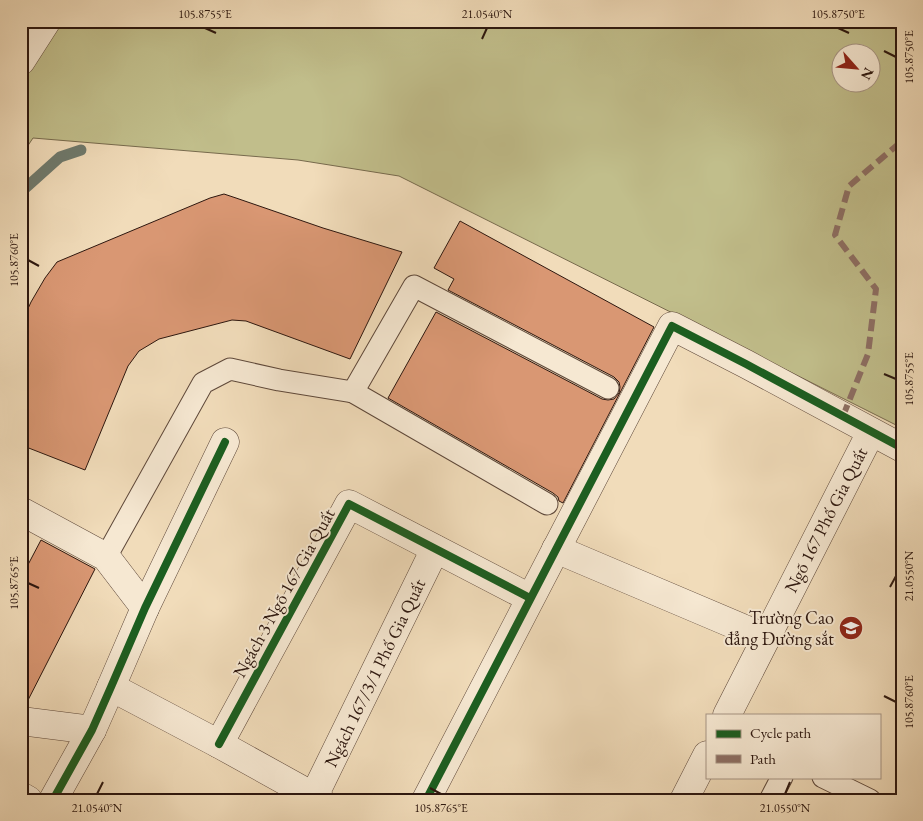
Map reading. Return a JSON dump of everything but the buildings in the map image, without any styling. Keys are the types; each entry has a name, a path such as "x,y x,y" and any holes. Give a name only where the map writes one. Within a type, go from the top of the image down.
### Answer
{"street":[{"path":"21,61 46,22"},
{"path":"426,800 672,326 902,448"},
{"name":"Ngõ 167 Phố Gia Quất","path":"728,714 871,432"},
{"path":"52,800 92,730 145,608 225,442"},
{"name":"Ngách 3 Ngõ 167 Gia Quất","path":"219,744 349,504 530,598"},
{"path":"21,511 106,557 145,608"},
{"path":"556,548 766,638"},
{"name":"Ngách 167/3/1 Phố Gia Quất","path":"317,798 435,549"},
{"path":"111,687 317,798"},
{"path":"21,721 92,730"},
{"path":"684,800 706,757"},
{"path":"21,796 28,800"}],"lane":[{"path":"353,392 414,286 608,388"},
{"path":"106,557 203,383 230,369 279,380 353,392 547,504"},
{"path":"770,800 781,778"},
{"path":"825,778 870,800"}],"shaded area":[{"path":"21,21 902,21 902,428 399,176 298,160 33,138 21,156"}],"waterway":[{"path":"21,192 60,157 81,150"}],"marked path":[{"path":"843,416 868,354 876,289 835,235 849,186 902,141"}],"cycle path":[{"path":"426,800 672,326 902,448"},
{"path":"53,800 92,730 145,608 225,442"},
{"path":"219,744 349,504 530,598"}],"place":[{"name":"Trường Cao đẳng Đường sắt","path":"851,628"}]}
